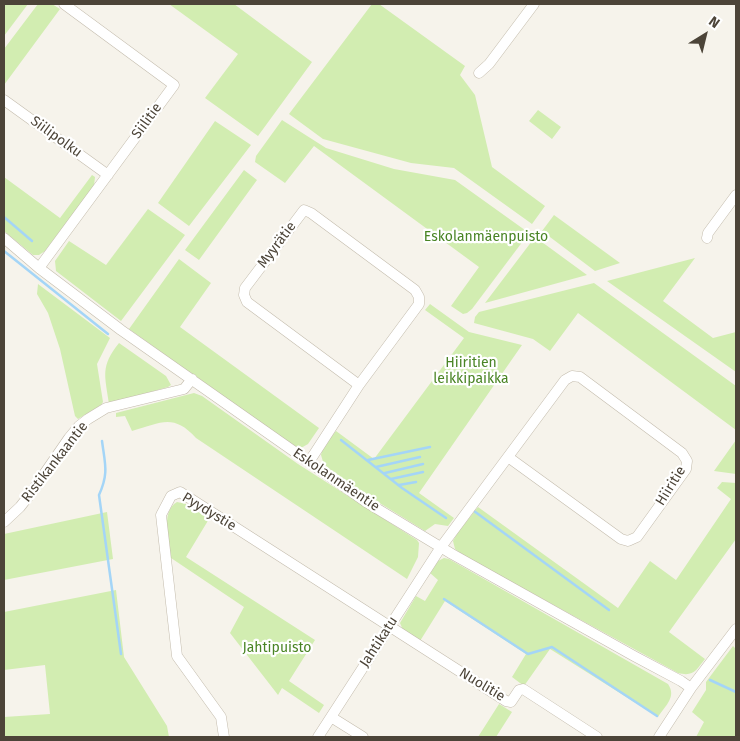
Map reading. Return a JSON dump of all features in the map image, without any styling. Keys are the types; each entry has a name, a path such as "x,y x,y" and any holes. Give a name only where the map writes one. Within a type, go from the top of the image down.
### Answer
{"street":[{"name":"Siilitie","path":"39,268 174,85 64,4"},
{"path":"479,73 489,64 534,4"},
{"name":"Siilipolku","path":"4,100 108,175"},
{"path":"707,238 708,233 736,195"},
{"name":"Myyrätie","path":"309,462 359,385 419,304 415,290 311,213 304,210 245,288 244,295 247,302 359,385"},
{"name":"Eskolanmäentie","path":"4,238 39,268 121,330 366,502 441,547 692,688"},
{"name":"Hiiritie","path":"441,547 565,380 572,376 580,377 682,454 687,461 686,469 637,537 628,541 621,539 508,457"},
{"name":"Ristikankaantie","path":"4,522 20,507 69,438 88,419 106,408 184,389 192,379"},
{"name":"Pyydystie","path":"224,737 221,717 177,656 161,514 171,496 180,492 390,627"},
{"name":"Jahtikatu","path":"318,737 441,547"},
{"name":"Nuolitie","path":"390,627 506,701 511,702 519,690 523,689 596,737"},
{"path":"660,737 692,688 736,629"},
{"path":"331,717 363,737"}],"green space":[{"path":"4,4 28,4 4,36"},
{"path":"38,4 52,4 60,9 4,85 4,49"},
{"path":"169,4 234,4 312,62 258,136 205,98 238,54"},
{"path":"372,4 379,4 465,66 460,75 475,95 492,167 545,206 532,224 454,168 411,163 323,139 289,114"},
{"path":"538,110 561,127 552,139 529,121"},
{"name":"Eskolanmäenpuisto","path":"282,120 326,148 394,169 455,180 529,233 472,309 463,314 451,306 479,267 314,146 285,183 255,162 256,156"},
{"path":"215,121 251,145 189,226 158,203"},
{"path":"244,170 257,180 199,260 185,250"},
{"path":"92,175 95,177 94,186 45,251 39,255 33,255 4,231 4,177 60,218"},
{"path":"148,209 185,235 121,321 56,271 55,261 69,241 106,265"},
{"path":"554,215 620,263 595,271 542,231"},
{"path":"535,237 587,275 485,303"},
{"path":"695,258 663,301 713,338 736,332 736,372 607,281"},
{"path":"179,259 211,283 180,327 319,428 308,444 301,448 291,445 129,329"},
{"path":"594,283 736,386 736,430 578,313 550,351 533,339 474,323 475,317 479,312"},
{"path":"38,284 110,338 97,364 103,402 78,419 75,416 60,349 48,313 37,294"},
{"name":"Hiiritien leikkipaikka","path":"430,304 469,332 522,345 419,493 454,518 448,526 435,524 425,531 365,494 324,465 321,455 323,447 336,431 374,459 464,338 425,310"},
{"path":"119,343 166,376 171,385 109,404 106,386 106,365"},
{"path":"194,393 202,396 298,464 417,540 419,543 418,557 407,579 196,438 180,425 166,422 132,431 125,416 116,417 116,413"},
{"path":"736,440 736,474 714,471"},
{"path":"722,482 736,483 736,539 669,632 705,659 694,672 688,674 678,673 464,556 455,549 453,541 478,507 618,608 650,561 676,580 731,499 717,488"},
{"name":"Jahtipuisto","path":"177,502 186,504 209,519 186,557 315,640 289,681 324,705 319,713 282,688 278,695 230,633 244,607 171,558 167,520 172,507"},
{"path":"107,512 113,559 4,580 4,534"},
{"path":"444,558 449,559 668,684 671,697 667,705 658,717 550,649 524,686 512,677 526,654 445,601 420,641 403,630 400,623 416,596 425,601 438,580 430,573 438,561"},
{"path":"116,590 124,657 167,726 169,737 4,737 4,717 50,714 45,665 4,670 4,612"},
{"path":"733,646 736,649 736,737 696,737 704,722 692,712 706,690 706,682"},
{"path":"499,704 512,712 496,737 478,737"}],"waterway":[{"path":"4,217 32,241"},
{"path":"4,251 108,334"},
{"path":"341,440 402,488 446,518"},
{"path":"102,441 105,474 99,495 121,654"},
{"path":"368,460 430,447"},
{"path":"376,467 420,457"},
{"path":"385,473 423,464"},
{"path":"391,479 423,472"},
{"path":"399,485 416,482"},
{"path":"474,511 609,610"},
{"path":"444,599 528,654 552,647 657,716"},
{"path":"710,680 736,692"}]}
